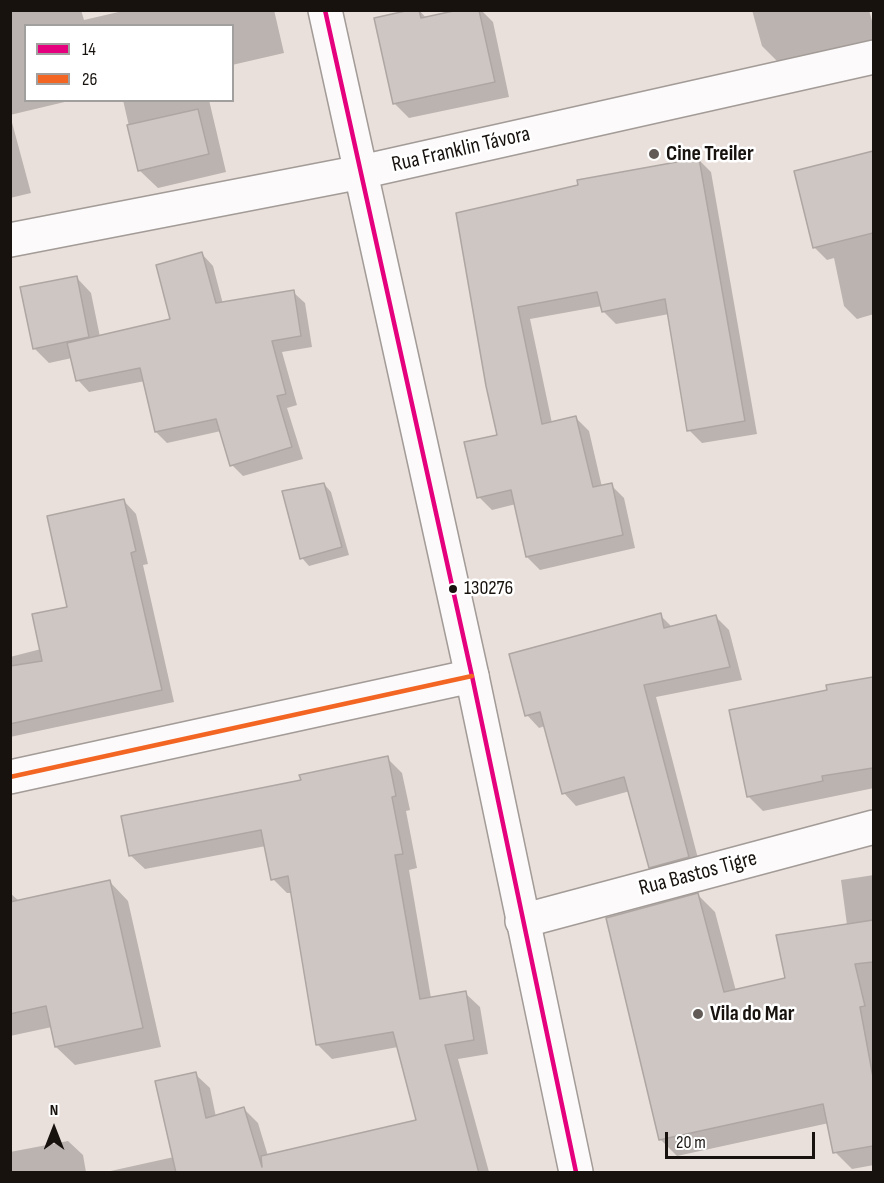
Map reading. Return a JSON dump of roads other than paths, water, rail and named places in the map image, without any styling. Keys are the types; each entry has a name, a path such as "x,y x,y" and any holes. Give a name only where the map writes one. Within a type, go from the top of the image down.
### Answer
{"street":[{"path":"324,10 472,676 576,1173"},
{"name":"Rua Franklin Távora","path":"10,240 361,172 873,57"},
{"path":"10,777 472,676"},
{"name":"Rua Bastos Tigre","path":"522,921 873,827"}],"place":[{"name":"Cine Treiler","path":"654,154"},
{"name":"130276","path":"453,589"},
{"name":"Vila do Mar","path":"698,1014"}]}
